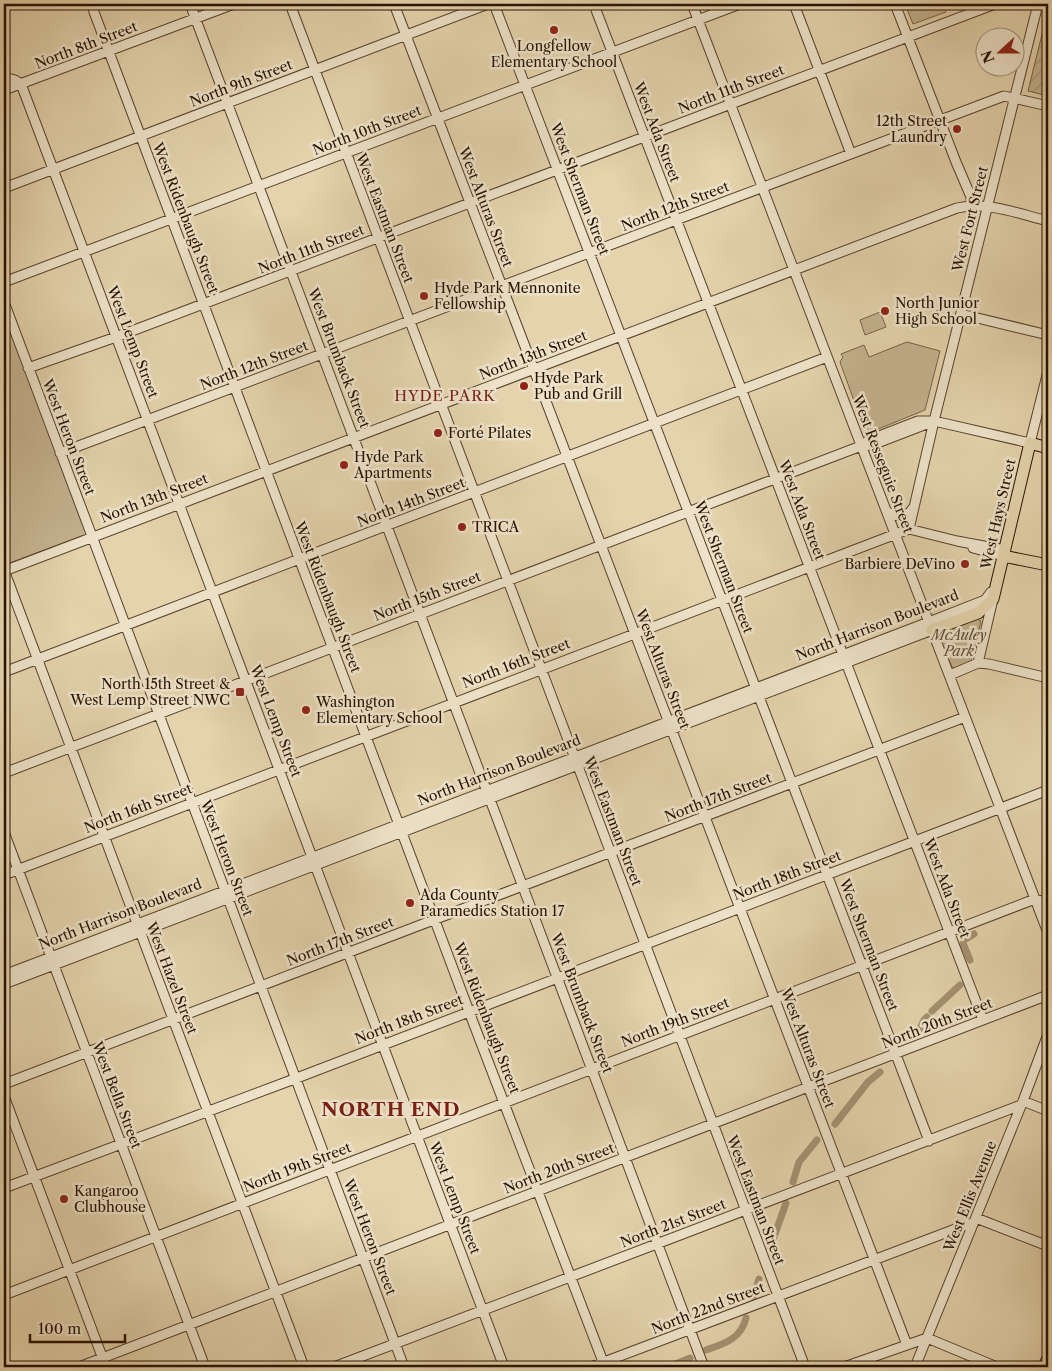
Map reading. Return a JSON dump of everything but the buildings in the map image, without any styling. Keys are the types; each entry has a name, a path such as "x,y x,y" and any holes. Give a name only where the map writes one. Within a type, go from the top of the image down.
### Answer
{"main road":[{"path":"1030,444 1048,448"},
{"name":"West Hays Street","path":"993,599 1030,444"},
{"path":"1004,553 1013,552 1022,559 1048,564"},
{"name":"North Harrison Boulevard","path":"930,626 978,613 993,599"},
{"path":"1044,1367 1048,1358"}],"street":[{"name":"West Ridenbaugh Street","path":"93,4 108,51 604,1365"},
{"name":"West Brumback Street","path":"190,4 704,1367"},
{"name":"North 8th Street","path":"4,90 234,4"},
{"name":"West Eastman Street","path":"290,4 805,1367"},
{"name":"West Alturas Street","path":"394,4 906,1345"},
{"name":"North 9th Street","path":"4,188 488,4"},
{"name":"West Sherman Street","path":"494,4 929,1140"},
{"name":"West Resseguie Street","path":"692,4 1048,934"},
{"name":"North 10th Street","path":"4,282 740,4"},
{"path":"794,4 852,154"},
{"path":"895,4 971,197 971,206"},
{"name":"North 11th Street","path":"28,368 204,304 994,4"},
{"name":"West Fort Street","path":"909,529 1038,4"},
{"name":"West Ada Street","path":"596,10 983,1020"},
{"path":"4,77 21,84"},
{"name":"West Lemp Street","path":"21,84 504,1367"},
{"name":"North 12th Street","path":"60,453 1004,96 1048,106"},
{"name":"North 13th Street","path":"4,570 266,470 441,406 957,208 988,206 1048,221"},
{"name":"West Heron Street","path":"4,302 404,1367"},
{"path":"961,314 1048,335"},
{"name":"North 14th Street","path":"4,672 827,357"},
{"name":"West Hays Street","path":"1030,444 1048,371"},
{"path":"934,421 1030,444"},
{"name":"North 15th Street","path":"4,773 861,446 872,445 934,421"},
{"path":"887,512 902,517 913,508"},
{"path":"909,529 1004,553"},
{"name":"North 16th Street","path":"4,875 909,529"},
{"name":"West Hazel Street","path":"4,570 304,1367"},
{"name":"North Harrison Boulevard","path":"4,975 52,961 930,626 985,600 997,583"},
{"name":"West Hays Street","path":"978,664 993,599"},
{"path":"950,675 978,664 989,664 1048,678"},
{"name":"North 17th Street","path":"4,1084 965,717"},
{"name":"North 18th Street","path":"4,1188 296,1079 1048,790"},
{"name":"West Bella Street","path":"4,832 205,1367"},
{"path":"1035,899 1048,903"},
{"name":"North 19th Street","path":"4,1295 1035,899"},
{"name":"North Harrison Boulevard","path":"4,984 52,961"},
{"name":"North 20th Street","path":"79,1367 104,1363 189,1325 1048,995"},
{"name":"West Ellis Avenue","path":"916,1367 1048,1034"},
{"path":"4,1096 104,1363"},
{"path":"1022,1103 1048,1111"},
{"name":"North 21st Street","path":"334,1367 1022,1103"},
{"path":"975,1220 1048,1246"},
{"name":"North 22nd Street","path":"592,1367 604,1365 975,1220"},
{"path":"844,1367 927,1338 997,1367"}],"green space":[{"path":"905,4 943,4 946,12 913,24"},
{"path":"1048,10 1048,96 1028,91"},
{"path":"880,312 886,327 865,335 860,320"},
{"path":"4,314 87,534 4,565"},
{"path":"907,342 940,351 925,410 866,434 840,362 843,357 841,354 864,345 869,357"},
{"name":"McAuley Park","path":"977,619 981,621 970,665 958,669 952,667 939,636 940,633"}],"waterway":[{"path":"970,960 963,943 964,940 974,934"},
{"path":"932,1011 960,985"},
{"path":"917,1035 927,1017"},
{"path":"835,1124 868,1082 880,1072"},
{"path":"793,1182 799,1162 817,1140"},
{"path":"770,1248 786,1203"},
{"path":"753,1297 759,1279"},
{"path":"706,1350 731,1340 740,1331 746,1318"},
{"path":"668,1367 690,1358"}],"place":[{"name":"Longfellow Elementary School","path":"554,30"},
{"name":"12th Street Laundry","path":"957,129"},
{"name":"Hyde Park Mennonite Fellowship","path":"424,296"},
{"name":"North Junior High School","path":"885,311"},
{"name":"Hyde Park Pub and Grill","path":"524,386"},
{"name":"Forté Pilates","path":"438,433"},
{"name":"Hyde Park Apartments","path":"344,465"},
{"name":"TRICA","path":"462,527"},
{"name":"Barbiere DeVino","path":"965,564"},
{"name":"North 15th Street & West Lemp Street NWC","path":"240,692"},
{"name":"Washington Elementary School","path":"306,710"},
{"name":"Ada County Paramedics Station 17","path":"410,903"},
{"name":"Kangaroo Clubhouse","path":"64,1199"}],"district":[{"name":"HYDE PARK","path":"445,396"},
{"name":"NORTH END","path":"391,1109"}]}
